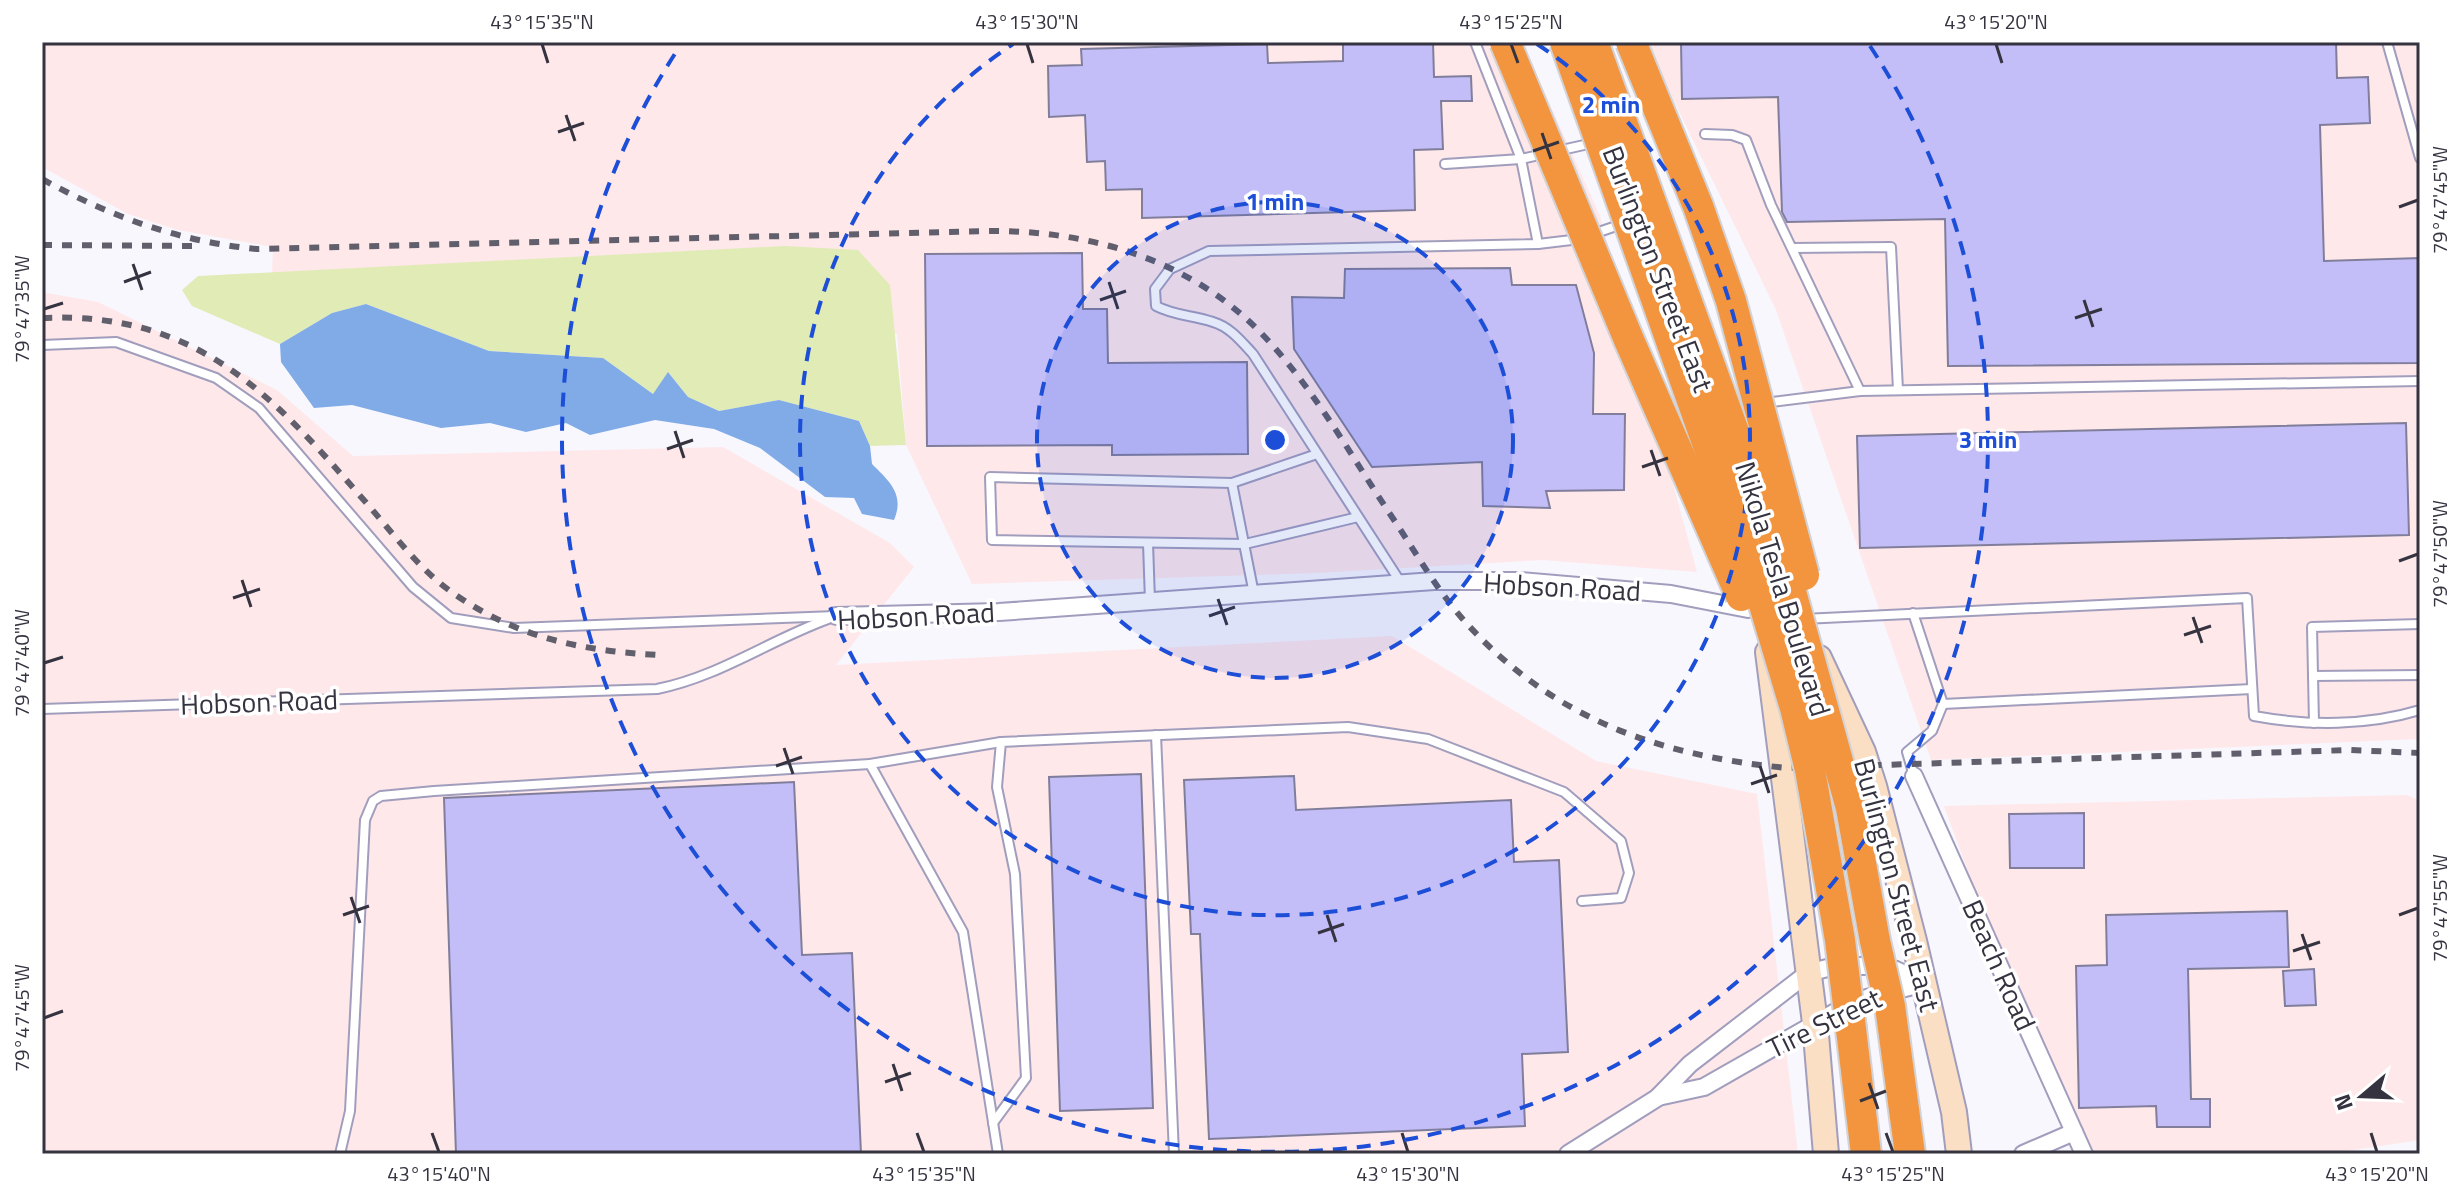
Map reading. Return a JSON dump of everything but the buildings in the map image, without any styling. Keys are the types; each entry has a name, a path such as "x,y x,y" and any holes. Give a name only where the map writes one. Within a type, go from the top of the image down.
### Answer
{"highway":[{"path":"1505,42 1783,700 1823,852"},
{"name":"Nikola Tesla Boulevard","path":"1565,42 1762,598 1801,733 1840,940 1866,1154"},
{"name":"Nikola Tesla Boulevard","path":"1593,42 1788,581 1851,808 1875,941 1896,1154"},
{"path":"1631,42 1698,206 1731,301 1805,579 1851,808"},
{"path":"1875,941 1890,1006 1910,1154"},
{"path":"1851,1029 1855,1154"}],"main road":[{"name":"Burlington Street East","path":"1572,42 1744,496 1868,766 1924,983 1954,1112 1959,1154"},
{"name":"Burlington Street East","path":"1744,496 1815,1023 1826,1154"}],"street":[{"name":"Hobson Road","path":"836,616 999,612 1402,584 1520,581 1671,594 1801,619"},
{"name":"Beach Road","path":"1914,776 2084,1154"},
{"name":"Tire Street","path":"1568,1154 1657,1098 1690,1064 1808,973 1835,966 1867,966 1896,970 1924,983"},
{"name":"Tire Street","path":"1657,1098 1704,1087 1815,1023 1867,998 1924,983"},
{"path":"2023,1154 2074,1132"}],"lane":[{"path":"1475,42 1521,159 1538,244"},
{"path":"2387,42 2420,158"},
{"path":"1705,134 1732,135 1746,140 1771,205 1860,391"},
{"path":"1445,164 1521,159 1569,151 1609,138"},
{"path":"1402,584 1253,354 1234,333 1213,322 1171,314 1156,306 1155,289 1170,269 1209,251 1538,244 1573,241 1639,218"},
{"path":"1793,248 1891,247 1898,390"},
{"path":"42,345 116,342 216,378 259,408 413,587 451,618 514,628 836,616"},
{"path":"1712,411 1860,391 2420,381"},
{"path":"1317,454 1232,483 990,477 992,540 1245,544 1358,517"},
{"path":"1232,483 1254,595"},
{"path":"1148,543 1150,602"},
{"path":"1801,619 2247,598 2254,716 2294,724 2350,722 2420,710"},
{"path":"1913,613 1943,704 1932,731 1907,752 1914,776"},
{"name":"Hobson Road","path":"42,709 657,689 706,675 791,632 836,616"},
{"path":"2314,723 2312,627 2420,624"},
{"path":"2313,676 2420,675"},
{"path":"1943,704 2252,689"},
{"path":"340,1154 350,1111 365,820 373,801 381,796 870,764 1001,742 1348,727 1428,739 1564,792 1621,841 1629,873 1621,898 1582,901"},
{"path":"1156,735 1174,1154"},
{"path":"993,1123 1026,1078 1015,874 997,787 1001,742"},
{"path":"870,764 963,932 998,1154"}],"shaded area":[{"path":"42,42 1522,42 1600,216 1697,572 1542,560 1317,573 972,584 906,445 897,334 272,273 273,247 178,230 128,214 42,167"},
{"path":"1645,42 2420,42 2420,739 1931,760 1776,310"},
{"path":"42,292 98,302 277,390 353,456 723,447 890,543 914,567 836,665 1392,636 1596,761 1757,794 1798,1154 42,1154"},
{"path":"2407,795 2420,801 2420,1140 2327,1154 2075,1154 2060,1123 1944,806"}],"green space":[{"path":"785,246 858,250 890,285 906,445 870,446 859,421 779,400 719,411 688,397 669,373 653,394 603,358 489,351 366,304 332,313 280,344 192,306 182,290 198,276"}],"water":[{"path":"366,304 489,351 603,358 653,394 668,372 688,397 719,411 779,400 859,421 870,446 872,464 894,489 898,503 894,520 862,514 854,498 825,497 760,448 714,429 655,420 590,435 566,423 526,432 490,423 441,428 352,405 314,408 281,362 280,344 332,313"}],"railway":[{"path":"42,179 119,216 173,234 257,249 987,231 1025,232 1099,243 1170,268 1203,286 1234,308 1262,334 1315,400 1448,601 1469,626 1538,687 1575,710 1614,728 1697,754 1787,768 2351,750 2420,753"},
{"path":"42,245 192,246"},
{"path":"42,318 98,320 146,329 190,346 229,368 265,397 334,466 419,564 453,593 502,621 552,639 604,650 659,655"}]}
